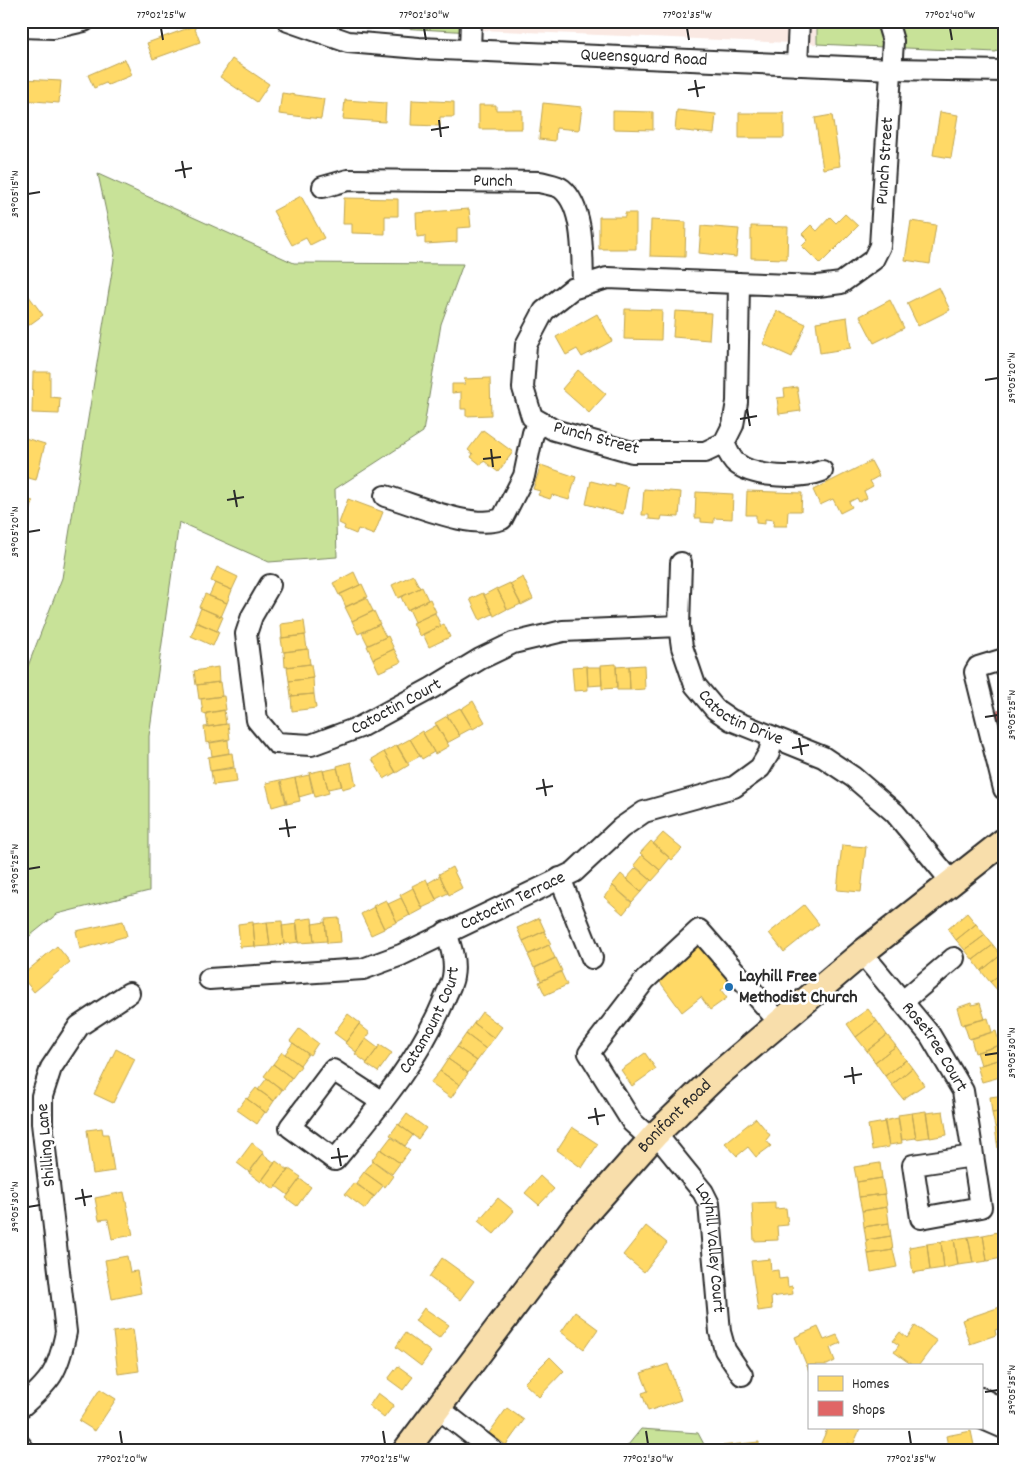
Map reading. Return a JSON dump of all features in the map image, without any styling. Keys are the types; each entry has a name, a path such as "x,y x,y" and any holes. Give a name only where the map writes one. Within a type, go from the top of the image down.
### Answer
{"main road":[{"name":"Bonifant Road","path":"406,1450 577,1223 654,1137 714,1078 862,953 1004,841"}],"street":[{"path":"21,28 54,28 84,21"},
{"name":"Queensguard Road","path":"288,21 348,42 470,50 892,69 1004,71"},
{"path":"470,50 471,21"},
{"path":"797,64 799,21"},
{"name":"Punch Street","path":"724,443 705,452 632,452 554,430 532,417 523,388 526,344 544,311 572,289 607,278 818,286 841,283 873,260 880,246 892,69 892,41 887,21"},
{"name":"Punch","path":"323,187 348,180 540,182 562,189 580,223 583,286"},
{"path":"739,283 737,402 733,425 724,443 736,463 746,468 769,474 793,476 810,476 822,471"},
{"path":"385,496 473,522 491,523 502,519 513,502 524,476 533,433 542,423"},
{"name":"Catoctin Drive","path":"681,563 678,626 682,647 695,685 710,703 731,720 824,757 853,777 894,814 952,881"},
{"name":"Catoctin Court","path":"270,585 252,616 246,634 257,720 276,743 311,745 360,726 432,688 480,658 513,643 563,630 678,626"},
{"path":"1003,781 975,672 978,667 1004,659"},
{"name":"Catoctin Terrace","path":"209,979 363,969 401,956 446,932 574,872 621,828 644,812 734,787 760,768 769,753 773,737"},
{"path":"560,878 592,958"},
{"name":"Layhill Valley Court","path":"742,1375 725,1350 720,1332 709,1204 703,1192 654,1137 632,1122 589,1053 645,980 699,930 780,1023"},
{"name":"Catamount Court","path":"382,1102 333,1070 290,1128 335,1160 382,1102 427,1035 453,977 453,953 446,932"},
{"name":"Rosetree Court","path":"862,953 930,1035 963,1091 973,1156"},
{"path":"902,1002 954,958"},
{"name":"Shilling Lane","path":"21,1407 42,1389 54,1374 61,1360 66,1332 42,1123 42,1096 50,1068 79,1026 129,992"},
{"path":"982,1399 1004,1410"},
{"path":"438,1408 492,1450"},
{"path":"982,1418 1004,1428"},
{"path":"21,1446 24,1450"}],"shaded area":[{"path":"480,21 817,21 816,44 479,30"}],"green space":[{"path":"356,21 473,21 473,32 399,28"},
{"path":"817,21 1004,21 1004,41 996,52 817,44"},
{"path":"98,174 294,263 463,264 441,324 423,432 335,489 337,557 269,562 179,522 149,736 149,891 57,914 21,943 21,684 62,578 115,253"},
{"path":"641,1429 698,1433 707,1450 624,1450"}],"building: Homes":[{"path":"194,26 200,42 153,59 147,43"},
{"path":"125,59 132,75 108,85 106,83 94,88 88,75"},
{"path":"232,59 269,84 257,102 220,77"},
{"path":"23,79 61,81 59,103 22,100"},
{"path":"282,93 324,99 321,119 279,114"},
{"path":"345,100 386,103 385,122 343,119"},
{"path":"412,100 454,102 454,117 440,117 440,126 411,125"},
{"path":"543,103 582,107 579,130 556,128 555,141 539,139"},
{"path":"479,105 496,105 496,110 522,110 522,129 479,129"},
{"path":"677,110 716,114 714,134 675,130"},
{"path":"613,111 653,112 653,130 613,129"},
{"path":"940,112 958,115 951,158 933,155"},
{"path":"739,113 784,113 784,138 739,138"},
{"path":"832,115 840,166 823,169 815,118"},
{"path":"301,196 324,238 310,245 306,238 292,245 273,211"},
{"path":"344,198 398,199 398,216 385,216 385,234 352,233 352,224 343,224"},
{"path":"469,209 471,227 457,228 457,242 425,244 425,236 417,237 416,213"},
{"path":"625,213 636,213 636,249 599,249 599,217 625,217"},
{"path":"845,214 858,226 820,264 802,246 808,240 802,234 811,225 817,231 830,217 836,223"},
{"path":"651,220 686,222 685,257 650,256"},
{"path":"911,221 936,225 930,264 905,260"},
{"path":"701,226 739,229 736,257 699,253"},
{"path":"751,226 788,227 787,259 751,258"},
{"path":"939,287 950,310 918,326 907,303"},
{"path":"25,291 43,315 25,328 21,323 21,294"},
{"path":"890,300 904,328 874,343 860,316"},
{"path":"625,309 662,310 661,340 624,339"},
{"path":"675,311 711,313 709,340 673,337"},
{"path":"777,311 806,324 792,357 763,344"},
{"path":"597,314 612,341 582,357 577,349 566,355 556,337"},
{"path":"847,317 851,348 820,353 816,322"},
{"path":"578,370 606,394 589,413 562,389"},
{"path":"33,372 50,372 50,397 60,398 59,414 32,413"},
{"path":"490,378 491,415 466,416 466,409 461,409 461,392 452,393 452,384 465,384 464,379"},
{"path":"797,387 801,411 779,414 777,398 785,397 784,389"},
{"path":"483,430 513,452 498,472 484,461 481,465 471,457 473,454 468,450"},
{"path":"25,438 45,444 36,480 21,476 21,454"},
{"path":"871,461 879,476 870,481 873,486 864,491 867,498 859,502 857,498 849,502 852,507 840,513 833,499 820,505 813,490"},
{"path":"541,465 576,477 569,500 552,495 550,499 538,495 540,491 533,489"},
{"path":"591,481 615,487 615,483 628,487 623,514 586,504"},
{"path":"644,489 681,492 679,517 662,516 661,520 649,519 649,515 642,515"},
{"path":"747,491 802,493 801,511 788,511 787,526 773,526 774,520 765,519 765,524 756,523 756,515 746,515"},
{"path":"696,492 733,494 732,519 714,518 714,523 701,522 701,518 695,518"},
{"path":"21,498 33,501 22,543 21,542"},
{"path":"348,499 383,512 374,535 358,529 356,534 344,529 345,526 339,523"},
{"path":"217,567 238,577 232,590 211,581"},
{"path":"354,572 360,585 339,595 333,583"},
{"path":"413,575 420,588 398,598 392,585"},
{"path":"523,577 533,599 521,605 510,584"},
{"path":"215,583 232,590 227,603 209,596"},
{"path":"510,583 521,604 508,610 497,589"},
{"path":"362,584 368,597 346,607 340,594"},
{"path":"422,587 428,600 407,610 401,597"},
{"path":"497,588 507,609 494,616 484,595"},
{"path":"483,593 493,614 480,620 470,599"},
{"path":"205,594 227,603 221,617 199,607"},
{"path":"366,597 373,611 352,621 345,607"},
{"path":"430,599 436,612 415,622 409,609"},
{"path":"201,608 223,617 217,631 195,622"},
{"path":"374,611 380,624 358,634 352,621"},
{"path":"435,613 441,626 420,636 413,623"},
{"path":"304,621 306,635 282,638 281,624"},
{"path":"197,622 219,632 213,646 191,636"},
{"path":"379,624 386,637 368,645 362,633"},
{"path":"444,624 450,637 429,647 423,634"},
{"path":"305,635 307,649 283,652 281,638"},
{"path":"388,636 394,649 373,659 367,646"},
{"path":"308,649 310,664 285,667 284,652"},
{"path":"394,649 401,662 379,672 373,659"},
{"path":"311,664 313,678 289,681 287,667"},
{"path":"616,664 617,688 602,689 601,665"},
{"path":"644,665 645,689 630,690 629,666"},
{"path":"587,666 588,690 574,691 572,667"},
{"path":"629,666 630,690 617,690 616,667"},
{"path":"218,667 219,682 196,685 194,671"},
{"path":"587,667 601,667 602,685 588,686"},
{"path":"313,678 314,694 291,696 289,681"},
{"path":"220,682 222,696 199,699 197,685"},
{"path":"314,694 316,708 292,711 291,696"},
{"path":"224,696 226,710 203,714 201,699"},
{"path":"473,701 485,722 473,729 461,709"},
{"path":"460,708 472,728 459,735 447,715"},
{"path":"224,710 226,724 208,727 206,713"},
{"path":"447,716 460,736 447,743 435,723"},
{"path":"228,724 230,739 206,743 204,727"},
{"path":"437,725 449,746 435,754 423,733"},
{"path":"422,731 434,752 422,759 410,739"},
{"path":"410,739 420,756 407,763 397,746"},
{"path":"228,740 229,753 212,756 210,743"},
{"path":"397,745 409,765 396,773 384,752"},
{"path":"384,752 396,772 384,779 372,759"},
{"path":"232,753 234,767 210,771 208,757"},
{"path":"351,762 356,785 342,789 337,766"},
{"path":"235,768 237,782 213,785 211,771"},
{"path":"337,768 342,786 328,789 323,771"},
{"path":"323,770 329,793 315,797 309,773"},
{"path":"309,775 313,793 299,797 295,778"},
{"path":"295,778 300,801 287,804 281,781"},
{"path":"280,780 286,803 272,807 266,783"},
{"path":"663,833 682,849 672,860 653,844"},
{"path":"651,841 670,858 660,870 640,853"},
{"path":"842,845 866,847 861,892 837,890"},
{"path":"642,855 661,871 652,881 634,865"},
{"path":"452,867 462,888 449,895 439,874"},
{"path":"636,868 651,880 641,892 626,879"},
{"path":"621,874 641,892 632,902 612,885"},
{"path":"440,876 448,893 436,899 428,883"},
{"path":"426,879 437,901 422,908 412,886"},
{"path":"613,886 632,903 623,914 604,897"},
{"path":"413,888 423,909 410,916 400,895"},
{"path":"401,898 410,915 397,922 388,904"},
{"path":"386,900 397,922 384,928 373,906"},
{"path":"804,905 819,924 784,952 769,933"},
{"path":"374,907 384,929 371,935 361,914"},
{"path":"967,913 976,924 956,940 948,929"},
{"path":"312,918 314,942 298,943 296,920"},
{"path":"339,918 341,942 327,943 325,919"},
{"path":"539,918 545,931 523,941 517,928"},
{"path":"123,921 127,936 80,949 76,931"},
{"path":"282,921 284,944 270,946 267,922"},
{"path":"253,922 255,946 240,947 238,924"},
{"path":"267,922 270,946 255,947 253,924"},
{"path":"325,922 327,941 314,942 312,924"},
{"path":"297,924 299,942 284,944 282,926"},
{"path":"976,924 985,935 965,950 956,940"},
{"path":"544,931 551,944 529,954 523,941"},
{"path":"985,935 993,945 973,960 965,950"},
{"path":"699,942 730,984 721,990 727,998 710,1010 701,997 682,1012 655,975"},
{"path":"549,945 555,958 534,968 528,955"},
{"path":"993,945 1001,955 981,971 973,960"},
{"path":"57,946 70,962 34,992 21,976"},
{"path":"1001,955 1004,958 1004,971 990,982 981,971"},
{"path":"556,958 562,971 541,981 535,968"},
{"path":"1004,971 1004,988 999,992 990,982"},
{"path":"561,972 567,985 545,995 539,982"},
{"path":"971,1003 972,1005 980,1003 985,1019 962,1025 957,1008"},
{"path":"868,1009 877,1021 856,1037 847,1024"},
{"path":"482,1012 502,1027 494,1038 474,1023"},
{"path":"348,1014 360,1023 346,1042 334,1033"},
{"path":"988,1018 992,1032 969,1039 964,1024"},
{"path":"877,1021 887,1035 867,1051 856,1037"},
{"path":"474,1023 494,1038 486,1049 466,1034"},
{"path":"359,1024 370,1033 356,1052 345,1043"},
{"path":"299,1029 318,1043 310,1055 290,1041"},
{"path":"996,1031 1000,1045 975,1053 971,1039"},
{"path":"466,1034 486,1049 477,1061 457,1047"},
{"path":"887,1035 896,1046 875,1062 867,1051"},
{"path":"366,1039 378,1048 367,1063 355,1054"},
{"path":"293,1043 308,1054 300,1065 285,1054"},
{"path":"380,1045 392,1053 378,1072 366,1064"},
{"path":"1001,1045 1004,1058 981,1065 977,1052"},
{"path":"896,1046 906,1060 885,1076 875,1062"},
{"path":"457,1047 477,1061 468,1073 448,1059"},
{"path":"116,1049 135,1059 113,1103 94,1094"},
{"path":"282,1052 301,1066 292,1078 273,1064"},
{"path":"645,1053 656,1069 632,1086 621,1070"},
{"path":"1004,1058 1004,1076 982,1082 977,1066"},
{"path":"448,1059 468,1073 460,1085 440,1071"},
{"path":"906,1060 912,1068 892,1085 885,1076"},
{"path":"273,1064 292,1078 283,1090 264,1076"},
{"path":"912,1068 924,1085 903,1099 892,1085"},
{"path":"440,1071 460,1085 451,1098 430,1083"},
{"path":"267,1078 282,1090 274,1101 258,1090"},
{"path":"256,1088 274,1101 266,1113 247,1099"},
{"path":"1004,1095 1004,1111 992,1113 990,1097"},
{"path":"246,1098 265,1112 257,1124 237,1110"},
{"path":"926,1111 930,1137 916,1139 912,1113"},
{"path":"943,1111 947,1135 930,1138 926,1113"},
{"path":"1004,1111 1004,1126 995,1127 992,1113"},
{"path":"912,1113 916,1138 902,1140 898,1115"},
{"path":"407,1114 426,1128 418,1139 399,1125"},
{"path":"756,1118 770,1135 766,1140 771,1146 756,1157 748,1147 737,1156 725,1143"},
{"path":"898,1118 902,1143 889,1145 884,1121"},
{"path":"885,1122 889,1147 872,1150 868,1125"},
{"path":"398,1124 413,1135 405,1146 390,1135"},
{"path":"1004,1126 1004,1141 997,1142 995,1127"},
{"path":"572,1127 598,1144 582,1168 557,1150"},
{"path":"102,1128 103,1134 108,1134 114,1171 93,1174 87,1130"},
{"path":"391,1137 410,1150 400,1163 381,1150"},
{"path":"1004,1141 1004,1155 999,1156 997,1142"},
{"path":"252,1143 264,1152 249,1172 237,1163"},
{"path":"380,1149 400,1163 392,1174 372,1160"},
{"path":"263,1154 275,1163 261,1182 249,1173"},
{"path":"1004,1155 1004,1170 1002,1171 999,1156"},
{"path":"276,1161 288,1170 274,1189 262,1180"},
{"path":"373,1161 393,1176 385,1187 364,1172"},
{"path":"880,1163 882,1178 857,1182 854,1167"},
{"path":"289,1169 301,1177 288,1195 276,1186"},
{"path":"364,1172 383,1186 374,1197 356,1183"},
{"path":"540,1176 554,1189 539,1205 525,1193"},
{"path":"882,1178 885,1194 859,1197 857,1182"},
{"path":"300,1179 311,1187 297,1206 286,1198"},
{"path":"354,1183 374,1196 365,1209 345,1194"},
{"path":"124,1192 133,1235 112,1239 108,1219 99,1220 95,1198"},
{"path":"885,1194 887,1207 862,1211 859,1197"},
{"path":"498,1198 514,1211 494,1234 478,1221"},
{"path":"775,1202 775,1209 786,1208 788,1225 777,1226 778,1240 754,1241 752,1203"},
{"path":"887,1207 889,1223 864,1227 862,1211"},
{"path":"889,1223 891,1236 866,1240 864,1227"},
{"path":"646,1226 667,1243 644,1272 623,1255"},
{"path":"1004,1231 1004,1258 1002,1258 998,1232"},
{"path":"998,1232 1002,1258 987,1261 983,1235"},
{"path":"983,1235 987,1261 973,1263 968,1237"},
{"path":"891,1236 893,1250 868,1254 866,1240"},
{"path":"968,1237 973,1263 958,1265 954,1239"},
{"path":"954,1239 958,1265 944,1268 941,1242"},
{"path":"941,1242 944,1268 930,1270 927,1244"},
{"path":"927,1244 930,1270 913,1273 909,1247"},
{"path":"893,1250 897,1267 871,1272 868,1254"},
{"path":"127,1256 130,1272 137,1271 141,1293 112,1299 105,1260"},
{"path":"442,1258 474,1281 460,1300 429,1277"},
{"path":"770,1259 771,1271 778,1270 779,1279 787,1278 788,1287 792,1286 793,1294 771,1297 772,1309 758,1311 751,1261"},
{"path":"1003,1306 1004,1327 995,1330 996,1335 970,1344 962,1320"},
{"path":"424,1308 449,1325 439,1338 415,1321"},
{"path":"575,1312 598,1329 584,1349 561,1332"},
{"path":"915,1326 937,1341 920,1364 911,1364 894,1352 899,1345 893,1341 900,1332 907,1338"},
{"path":"818,1327 824,1340 837,1335 841,1343 830,1348 835,1361 829,1364 808,1364 808,1369 795,1337"},
{"path":"133,1329 139,1371 118,1374 113,1332"},
{"path":"405,1333 431,1352 421,1366 396,1347"},
{"path":"550,1357 564,1371 539,1397 524,1383"},
{"path":"668,1364 681,1400 648,1411 642,1393 648,1391 641,1373"},
{"path":"398,1366 413,1377 403,1390 388,1379"},
{"path":"100,1389 116,1399 95,1431 79,1421"},
{"path":"378,1393 394,1405 384,1418 369,1406"},
{"path":"507,1408 524,1420 506,1445 489,1433"},
{"path":"828,1428 861,1428 853,1445 848,1443 845,1450 823,1450 819,1448"},
{"path":"971,1431 975,1450 949,1450 946,1436"},
{"path":"759,1442 759,1450 721,1450 720,1446"}],"building: Shops":[{"path":"1004,710 1004,742 997,711"}],"place":[{"name":"Layhill Free Methodist Church","path":"729,987"}]}
